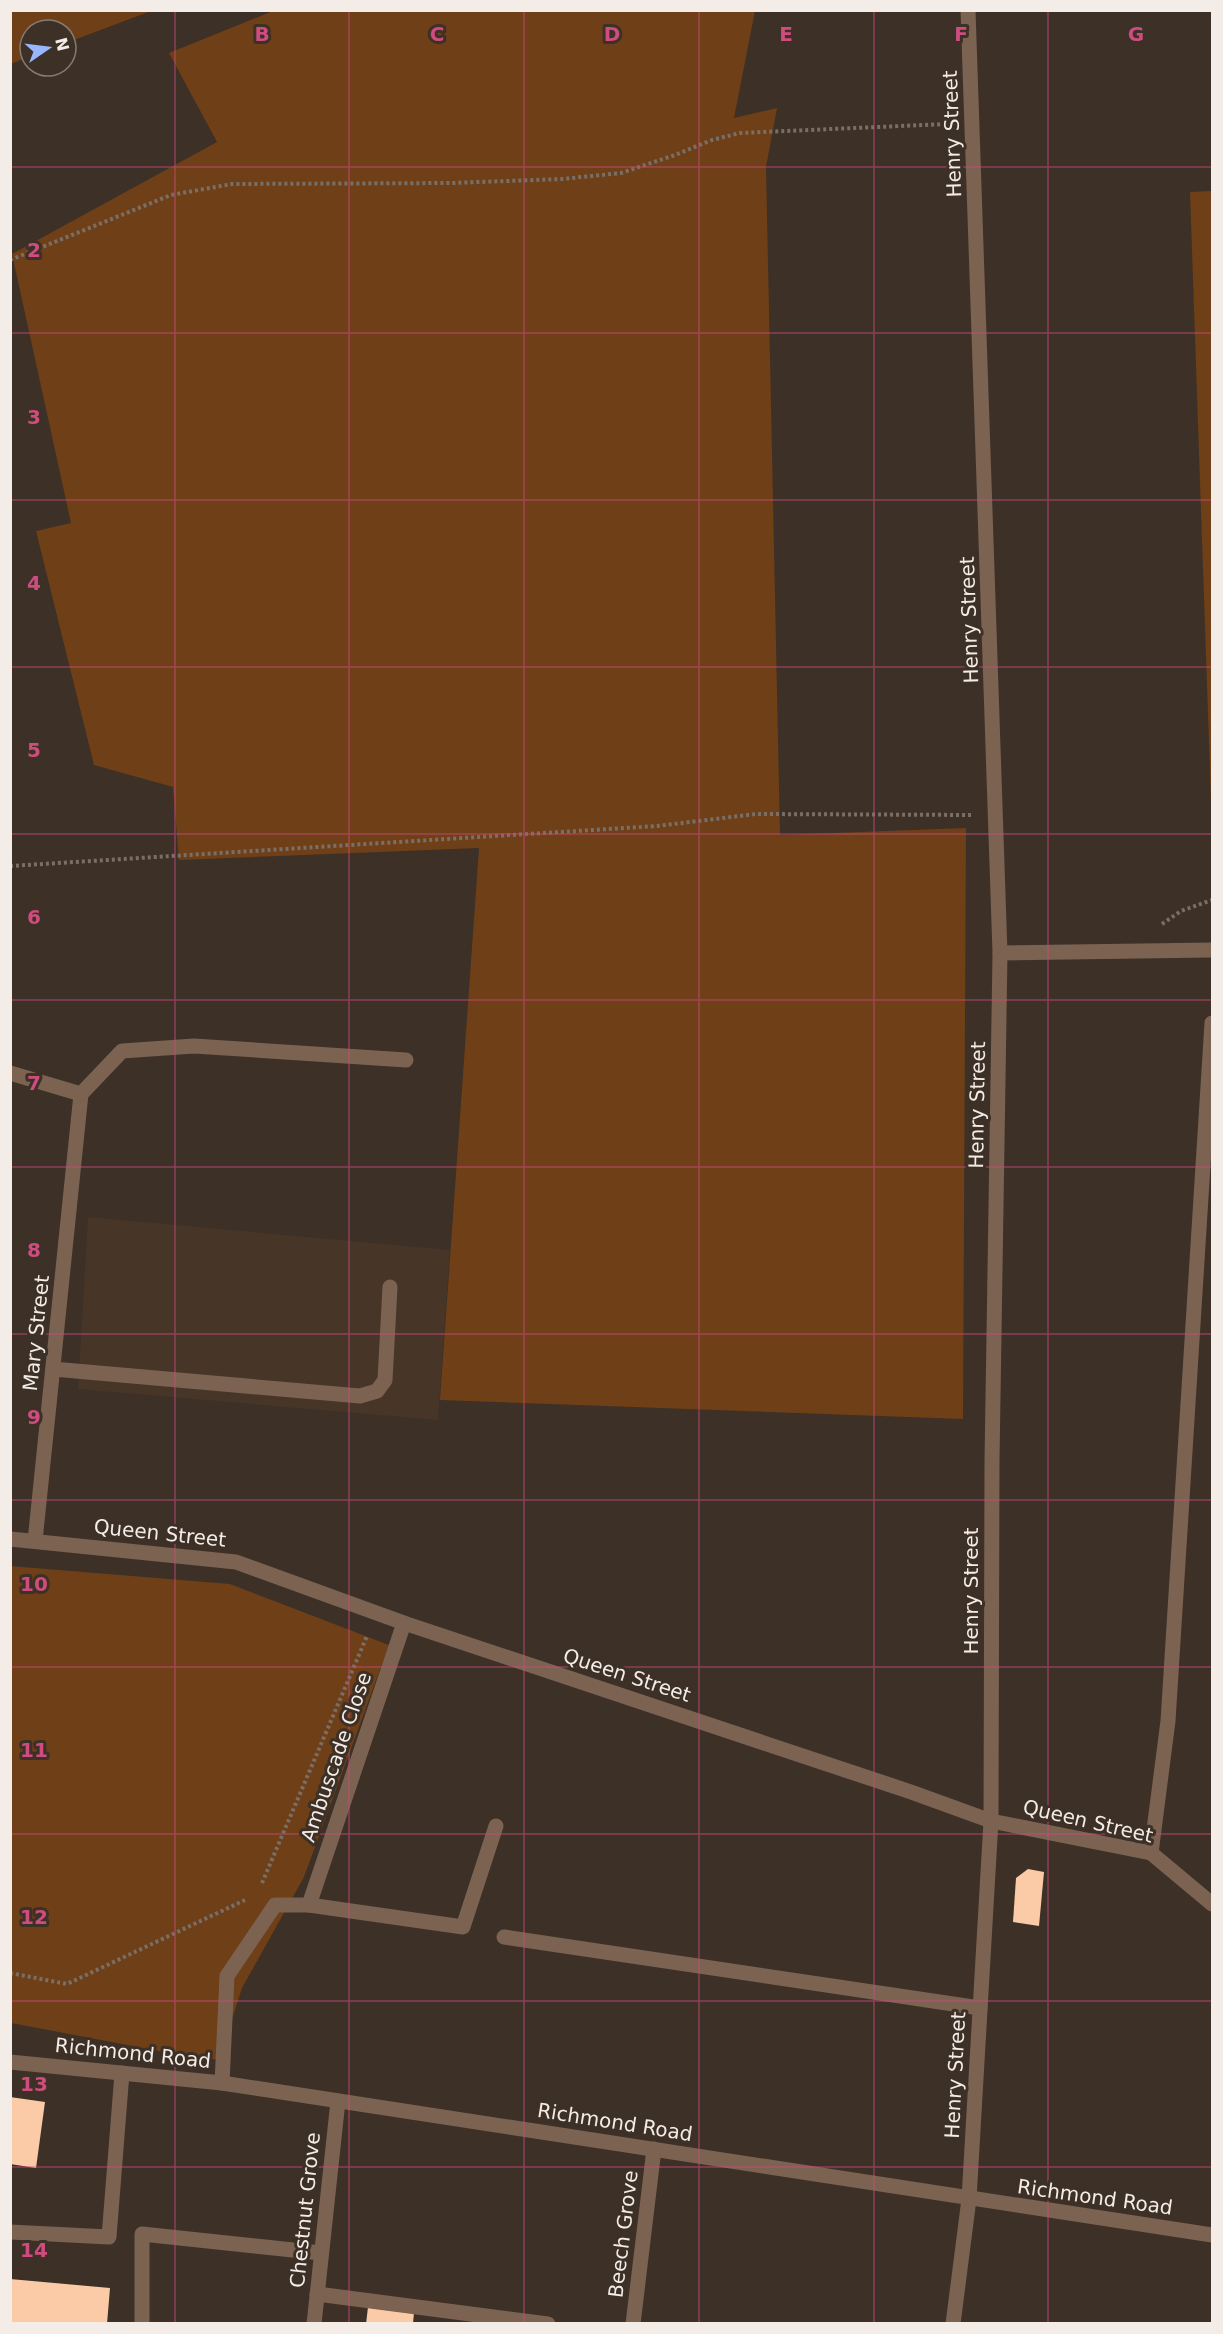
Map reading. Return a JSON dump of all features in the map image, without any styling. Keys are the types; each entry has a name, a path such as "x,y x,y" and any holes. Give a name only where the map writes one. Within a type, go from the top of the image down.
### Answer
{"street":[{"name":"Henry Street","path":"952,2324 969,2199 991,1821 992,1461 1000,953 968,10"},
{"path":"1000,953 1212,950"},
{"path":"1151,1853 1168,1721 1212,1023"},
{"path":"10,1073 81,1094 122,1051 194,1046 406,1060"},
{"name":"Mary Street","path":"35,1541 81,1094"},
{"path":"53,1369 360,1396 377,1391 385,1380 390,1287"},
{"name":"Queen Street","path":"10,1539 236,1562 377,1614 911,1792 991,1821 1151,1853 1212,1904"},
{"name":"Ambuscade Close","path":"309,1905 404,1623"},
{"path":"222,2083 227,1976 275,1905 309,1905 463,1927 496,1826"},
{"path":"504,1937 980,2008"},
{"name":"Richmond Road","path":"10,2062 222,2083 1212,2235"},
{"path":"10,2232 109,2237 122,2073"},
{"name":"Chestnut Grove","path":"314,2324 338,2101"},
{"name":"Beech Grove","path":"633,2324 654,2149"},
{"path":"142,2324 141,2234 321,2253"},
{"path":"317,2294 548,2324"}],"path":[{"path":"10,260 171,195 232,184 452,183 562,179 621,173 712,140 740,133 972,123"},
{"path":"10,866 657,826 756,814 996,816"},
{"path":"1130,951 1155,929 1181,911 1212,900"},
{"path":"261,1884 377,1614"},
{"path":"10,1973 67,1984 246,1900"}],"shaded area":[{"path":"11,10 151,11 78,38 78,18 18,18 18,61 11,64"},
{"path":"273,11 755,11 734,118 777,108 766,167 780,835 966,828 963,1419 440,1400 479,848 179,860 173,787 94,765 36,531 71,523 12,254 217,142 169,53"},
{"path":"1212,191 1212,830 1190,192"},
{"path":"88,1217 450,1250 438,1420 78,1389"},
{"path":"10,1566 230,1584 389,1645 304,1877 242,1988 219,2060 11,2023"}],"building":[{"path":"1028,1869 1044,1872 1039,1926 1013,1922 1016,1878"},
{"path":"10,2097 45,2102 36,2168 10,2164"},
{"path":"10,2279 110,2288 107,2324 10,2324"},
{"path":"368,2307 414,2312 413,2324 366,2324"}]}
